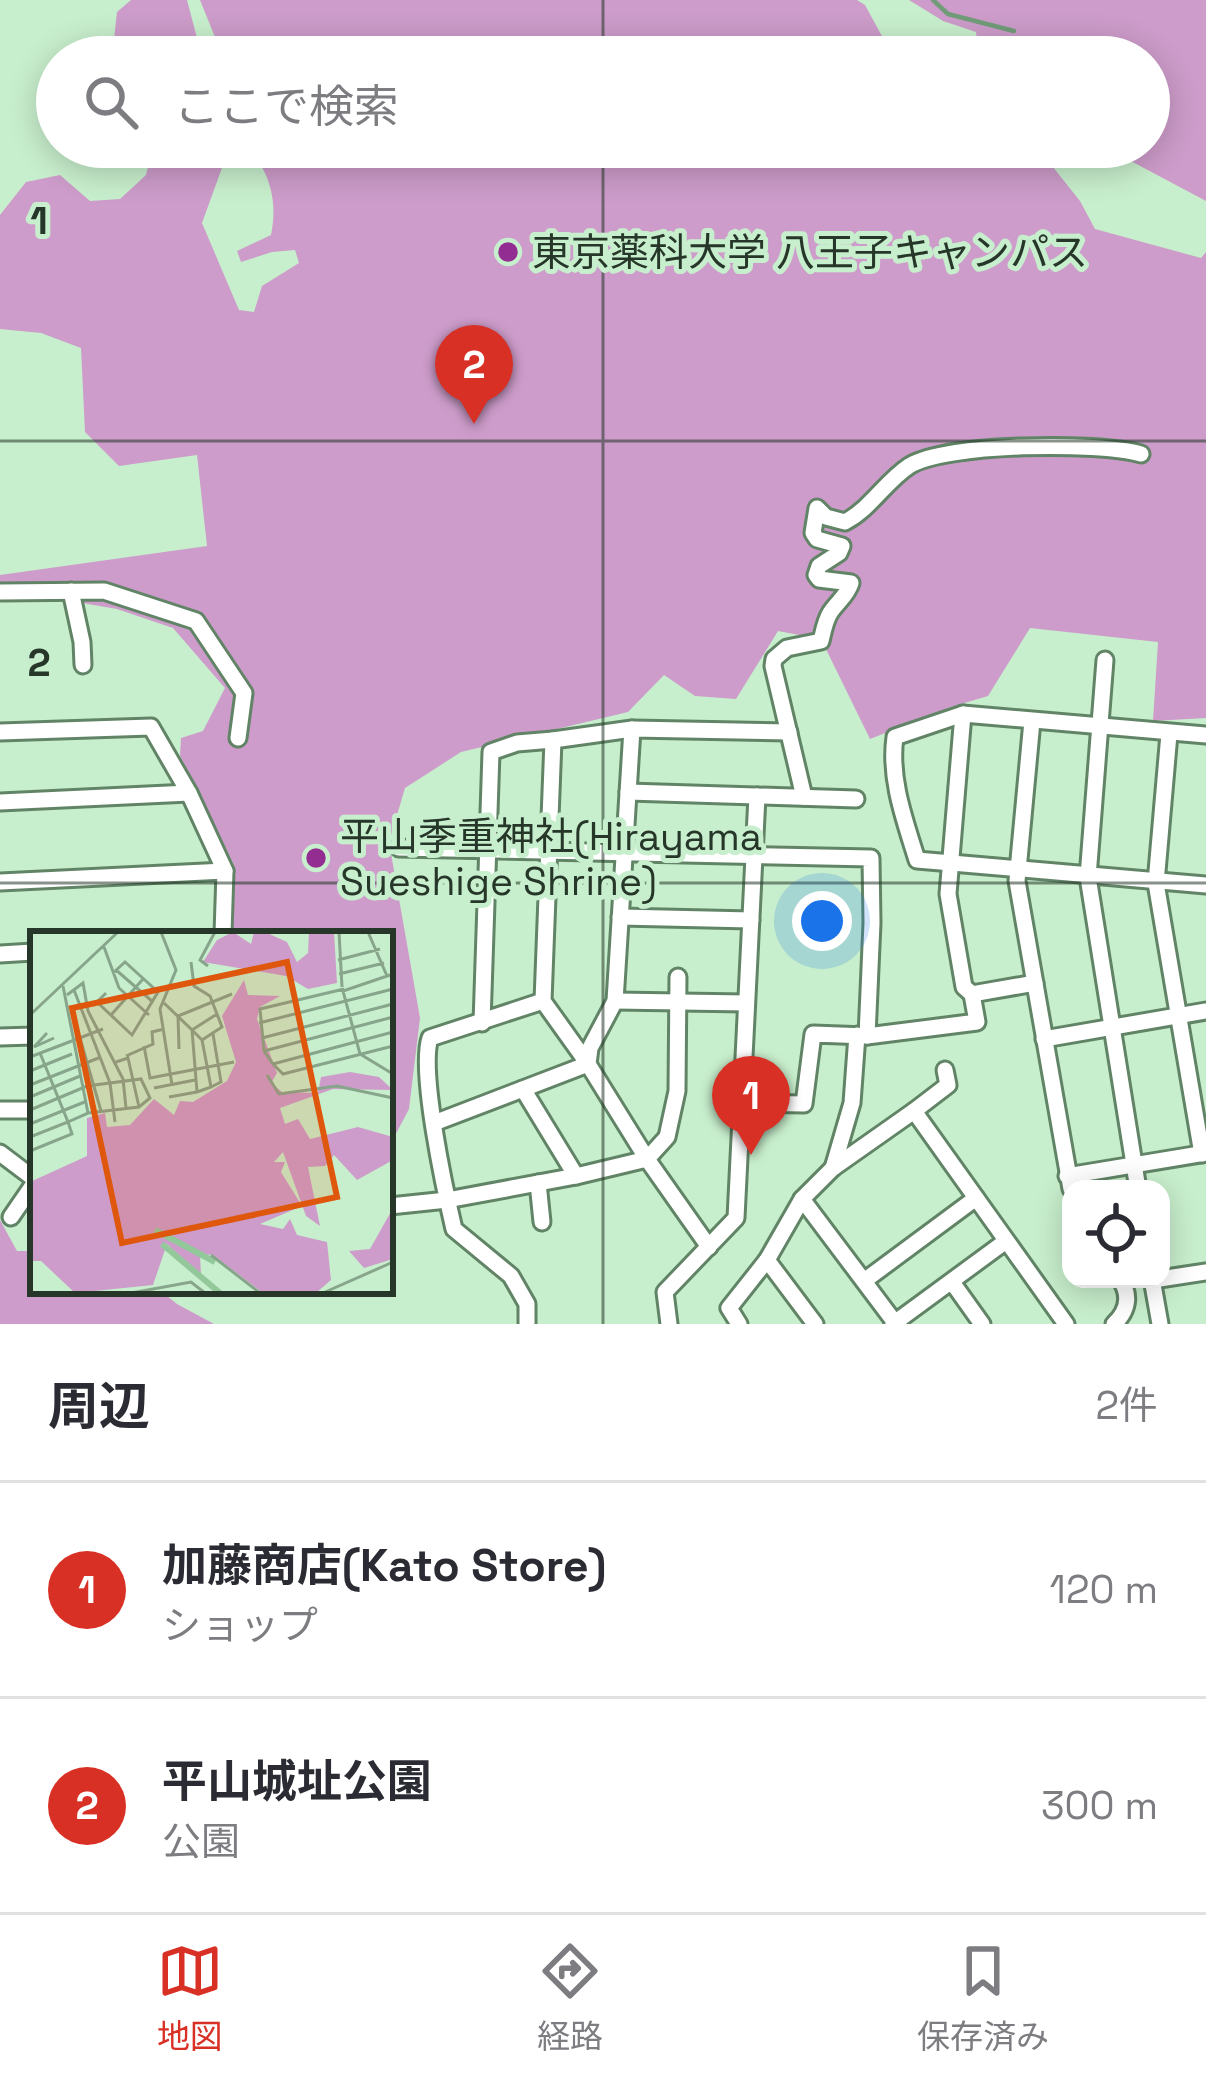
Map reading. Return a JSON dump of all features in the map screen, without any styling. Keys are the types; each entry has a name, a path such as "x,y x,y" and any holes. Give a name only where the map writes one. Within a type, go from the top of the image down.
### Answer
{"street":[{"path":"804,797 773,666 777,654 787,648 821,641 830,613 851,583 819,580 816,575 819,566 839,554 842,546 817,539 813,533 817,508 826,517 845,522 860,514 912,464 942,453 1027,448 1123,449 1142,454"},
{"path":"71,591 83,665"},
{"path":"0,592 104,591 196,621 244,693 238,739"},
{"path":"1105,660 1088,877 1137,1180"},
{"path":"741,1103 804,1104 812,1034 862,1035 977,1022 972,994 964,987 948,894 963,714"},
{"path":"1206,736 963,714 895,737 893,752 898,794 917,860 1206,885"},
{"path":"1032,721 1017,881 1069,1180"},
{"path":"0,732 151,727 189,793 225,871 223,931"},
{"path":"482,1023 491,752 517,742 632,729 789,732"},
{"path":"588,1064 590,1048 615,1001 632,729"},
{"path":"1077,1180 1204,1153 1156,883 1169,734"},
{"path":"554,740 543,1001 709,1247"},
{"path":"628,792 856,799"},
{"path":"0,802 189,793"},
{"path":"669,1324 664,1292 736,1219 757,796"},
{"path":"399,848 872,858 872,923 862,1035 851,1103 833,1168"},
{"path":"0,882 225,871"},
{"path":"620,917 751,920"},
{"path":"0,954 30,952"},
{"path":"396,1206 576,1176 647,1159 668,1137 676,1091 678,976"},
{"path":"972,994 1035,983"},
{"path":"527,1324 526,1304 511,1276 454,1229 425,1051 430,1038 543,1001"},
{"path":"615,1001 746,1003"},
{"path":"1044,1039 1206,1011"},
{"path":"0,1037 30,1036"},
{"path":"434,1123 588,1064"},
{"path":"740,1324 729,1308 767,1260 802,1199 833,1168 948,1085 945,1070"},
{"path":"523,1089 576,1176"},
{"path":"914,1111 1066,1324"},
{"path":"0,1153 30,1178"},
{"path":"538,1183 542,1222"},
{"path":"10,1216 30,1186"},
{"path":"864,1281 976,1198"},
{"path":"802,1199 895,1324 1006,1240"},
{"path":"767,1260 815,1324"},
{"path":"1170,1277 1206,1272"},
{"path":"952,1282 982,1324"},
{"path":"1114,1324 1124,1311 1126,1288"},
{"path":"1153,1288 1160,1324"}],"shaded area":[{"path":"131,0 187,0 196,36 114,36 117,12"},
{"path":"200,0 857,0 865,5 882,36 215,36"},
{"path":"909,0 1206,0 1206,201 1144,168 1170,168 1170,36 976,36"},
{"path":"148,168 222,168 202,223 239,310 254,312 262,286 299,263 295,250 241,262 237,251 271,235 270,188 262,168 1054,168 1095,229 1201,258 1206,252 1206,718 1153,721 1158,642 1030,628 988,696 870,739 821,639 778,631 736,699 695,696 664,675 628,712 461,752 405,788 389,842 420,1018 409,1109 393,1139 393,931 231,931 235,867 180,756 181,738 203,731 225,688 173,628 117,609 0,589 0,575 207,546 197,455 119,466 85,432 81,348 41,333 0,329 0,215 26,182 60,175 90,201 120,199"},
{"path":"0,1220 17,1251 30,1251 30,1294 165,1294 214,1324 0,1324"}],"waterway":[{"path":"933,0 948,14 1014,31"}],"place":[{"name":"東京薬科大学 八王子キャンパス","path":"508,252"},
{"name":"平山城址公園","path":"474,424"},
{"name":"平山季重神社(Hirayama Sueshige Shrine)","path":"316,858"},
{"name":"加藤商店(Kato Store)","path":"751,1155"}]}
